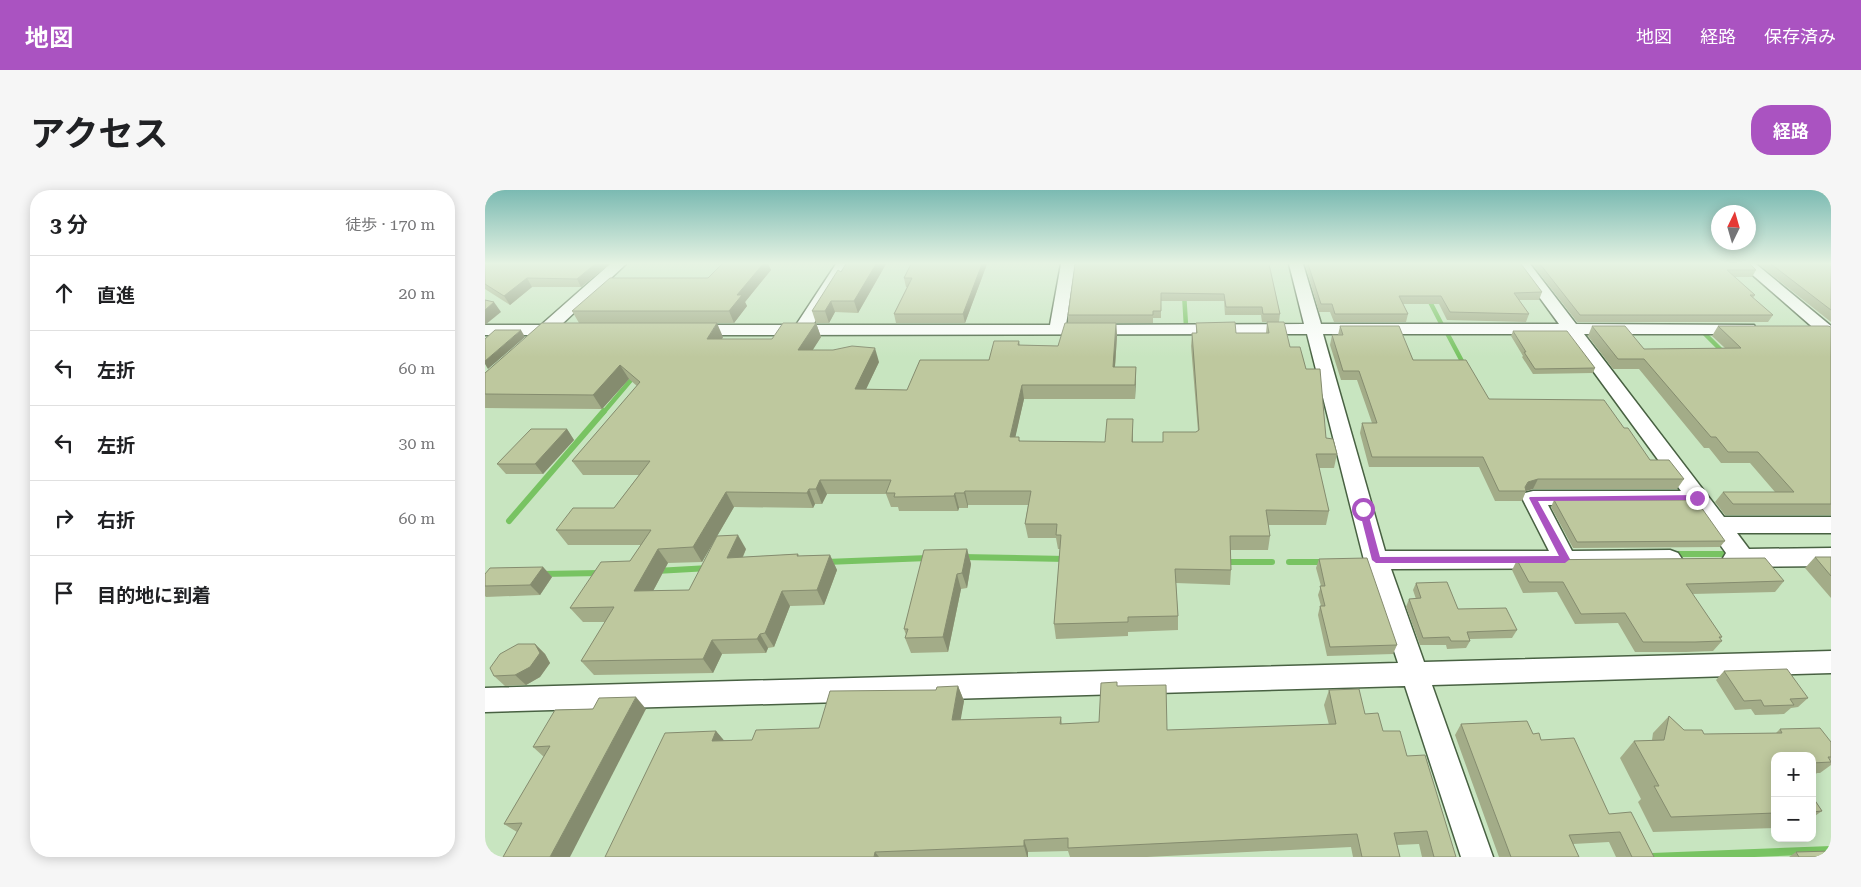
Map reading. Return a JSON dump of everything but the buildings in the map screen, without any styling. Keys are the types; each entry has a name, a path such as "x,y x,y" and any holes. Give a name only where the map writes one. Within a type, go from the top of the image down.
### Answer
{"street":[{"path":"524,350 585,295"},
{"path":"801,330 823,295"},
{"path":"1057,330 1063,295"},
{"path":"1305,295 1376,560 1477,857"},
{"path":"1545,295 1743,558"},
{"path":"1786,295 1829,330"},
{"path":"673,330 1766,329"},
{"path":"1796,329 1829,330"},
{"path":"485,330 585,330"},
{"path":"1565,559 1533,498 1697,498"},
{"path":"1717,525 1831,525"},
{"path":"1376,560 1831,557"},
{"path":"485,700 1415,672 1831,662"}],"waterway":[{"path":"1184,295 1186,326"},
{"path":"1428,298 1442,325"},
{"path":"1447,333 1464,365"},
{"path":"1704,333 1724,353"},
{"path":"603,413 636,374"},
{"path":"509,521 604,411"},
{"path":"1671,554 1728,554"},
{"path":"961,557 1066,559"},
{"path":"826,562 928,558"},
{"path":"1223,562 1272,562"},
{"path":"1289,562 1326,562"},
{"path":"656,571 709,568"},
{"path":"541,574 601,573"},
{"path":"1652,857 1831,850"}],"route":[{"path":"1363,509 1376,560 1565,559 1533,498 1697,498"}]}
